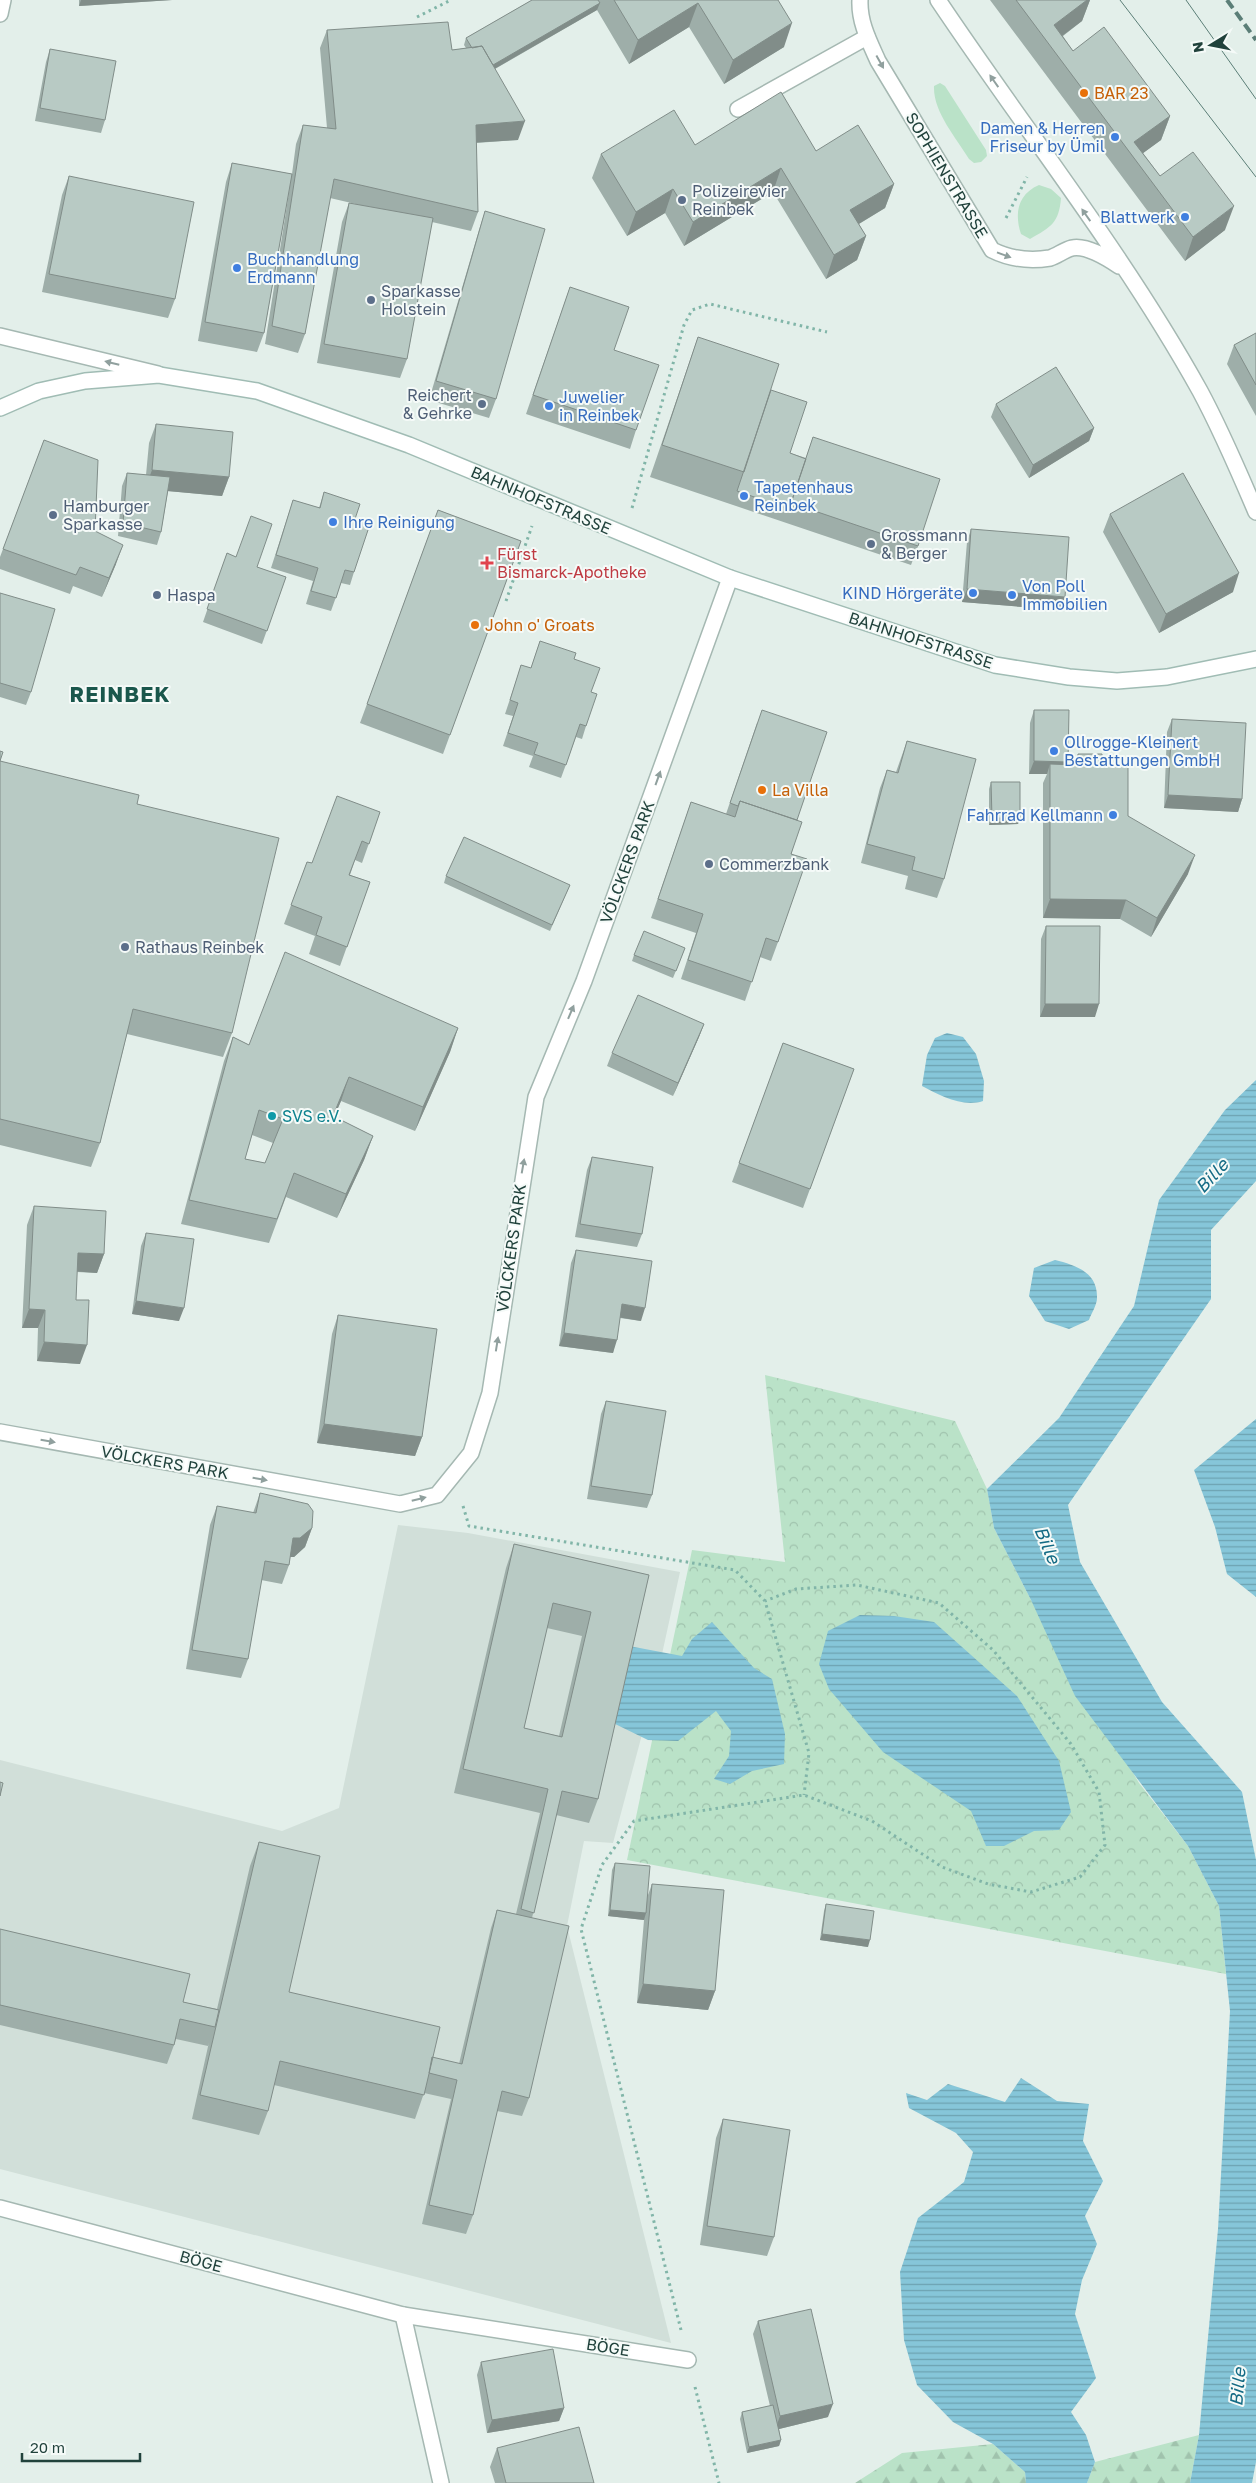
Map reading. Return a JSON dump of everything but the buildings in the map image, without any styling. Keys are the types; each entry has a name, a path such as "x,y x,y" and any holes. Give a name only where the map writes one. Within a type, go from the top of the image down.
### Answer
{"street":[{"path":"0,14 2,0"},
{"name":"SOPHIENSTRASSE","path":"860,0 859,13 878,61 992,250 1008,258 1051,258 1072,248 1081,249 1107,258 1124,269"},
{"name":"SOPHIENSTRASSE","path":"938,0 1124,269 1201,392 1256,512"},
{"path":"738,109 867,37"},
{"path":"0,336 159,375"},
{"name":"BAHNHOFSTRASSE","path":"0,408 39,391 86,381 159,375 257,391 403,443 730,578 995,665 1069,677 1117,680 1167,677 1256,659"},
{"name":"VÖLCKERS PARK","path":"0,1432 400,1504 437,1495 472,1453 490,1393 522,1174 536,1097 584,981 730,578"},
{"name":"BÖGE","path":"0,2208 403,2315 688,2360"},
{"path":"403,2315 441,2483"}],"path":[{"path":"417,17 451,0"},
{"path":"992,250 1042,150"},
{"path":"625,535 684,325 692,310 710,304 827,332"},
{"path":"506,602 541,500"},
{"path":"454,1475 469,1526 735,1570 765,1601 809,1753 804,1795"},
{"path":"719,2483 581,1929 602,1865 634,1821 804,1795 872,1821 942,1867 988,1884 1031,1892 1080,1877 1104,1845 1099,1792 1072,1744 993,1650 940,1603 857,1584 796,1589 765,1601"}],"shaded area":[{"path":"398,1525 468,1533 680,1572 655,1686 613,1843 584,1841 567,1926 671,2343 0,2169 0,1760 282,1831 339,1808"}],"green space":[{"path":"940,83 945,86 986,150 987,156 981,162 974,163 969,159 941,115 937,105 934,86"},
{"path":"1039,185 1051,189 1061,198 1060,206 1053,223 1030,239 1021,234 1018,212 1022,199"},
{"path":"765,1375 955,1421 987,1489 994,1528 1031,1600 1139,1783 1188,1846 1219,1906 1226,1974 627,1860 692,1550 785,1562"},
{"path":"1199,2435 1190,2483 1087,2483 1095,2462"},
{"path":"993,2444 1025,2472 1026,2483 855,2483 902,2453"}],"water":[{"path":"947,1033 963,1037 976,1054 984,1081 983,1101 975,1103 959,1102 943,1097 922,1086 927,1055 935,1038"},
{"name":"Bille","path":"1256,1080 1256,1181 1211,1230 1211,1299 1068,1505 1080,1562 1162,1702 1242,1792 1256,1860 1256,2462 1252,2483 1190,2483 1199,2435 1218,2229 1230,2011 1219,1906 1188,1846 1075,1696 1031,1600 994,1528 987,1489 1059,1418 1134,1306 1159,1200 1225,1110"},
{"path":"1055,1260 1070,1264 1084,1271 1094,1282 1096,1289 1097,1301 1089,1320 1069,1329 1045,1321 1029,1296 1034,1268"},
{"path":"1256,1419 1256,1597 1227,1574 1215,1527 1194,1470"},
{"path":"860,1615 894,1616 934,1622 1017,1696 1059,1761 1071,1812 1059,1830 1034,1831 1004,1846 986,1846 971,1811 883,1752 829,1689 819,1664 828,1631"},
{"path":"712,1622 754,1668 772,1679 785,1734 784,1764 752,1771 730,1784 714,1779 729,1756 731,1731 716,1711 678,1741 648,1740 611,1722 629,1646 682,1656 692,1639"},
{"path":"1021,2078 1057,2101 1089,2104 1083,2141 1103,2181 1085,2216 1097,2244 1082,2280 1075,2314 1096,2378 1071,2412 1086,2435 1095,2462 1087,2483 1026,2483 1025,2472 993,2444 953,2422 917,2385 904,2340 900,2272 918,2218 964,2182 973,2152 956,2133 909,2108 906,2093 927,2100 948,2084 1005,2102"}],"tram line":[{"path":"1120,0 1256,177"},
{"path":"1186,0 1256,99"}],"railway":[{"path":"1227,0 1256,40"}],"place":[{"name":"BAR 23","path":"1084,93"},
{"name":"Damen & Herren Friseur by Ümil","path":"1115,137"},
{"name":"Polizeirevier Reinbek","path":"682,200"},
{"name":"Blattwerk","path":"1185,217"},
{"name":"Buchhandlung Erdmann","path":"237,268"},
{"name":"Sparkasse Holstein","path":"371,300"},
{"name":"Reichert & Gehrke","path":"482,404"},
{"name":"Juwelier in Reinbek","path":"549,406"},
{"name":"Tapetenhaus Reinbek","path":"744,496"},
{"name":"Hamburger Sparkasse","path":"53,515"},
{"name":"Ihre Reinigung","path":"333,522"},
{"name":"Grossmann & Berger","path":"871,544"},
{"name":"Fürst Bismarck-Apotheke","path":"487,563"},
{"name":"KIND Hörgeräte","path":"973,593"},
{"name":"Haspa","path":"157,595"},
{"name":"Von Poll Immobilien","path":"1012,595"},
{"name":"John o' Groats","path":"475,625"},
{"name":"Ollrogge-Kleinert Bestattungen GmbH","path":"1054,751"},
{"name":"La Villa","path":"762,790"},
{"name":"Fahrrad Kellmann","path":"1113,815"},
{"name":"Commerzbank","path":"709,864"},
{"name":"Rathaus Reinbek","path":"125,947"},
{"name":"SVS e.V.","path":"272,1116"}],"district":[{"name":"REINBEK","path":"120,695"}]}
